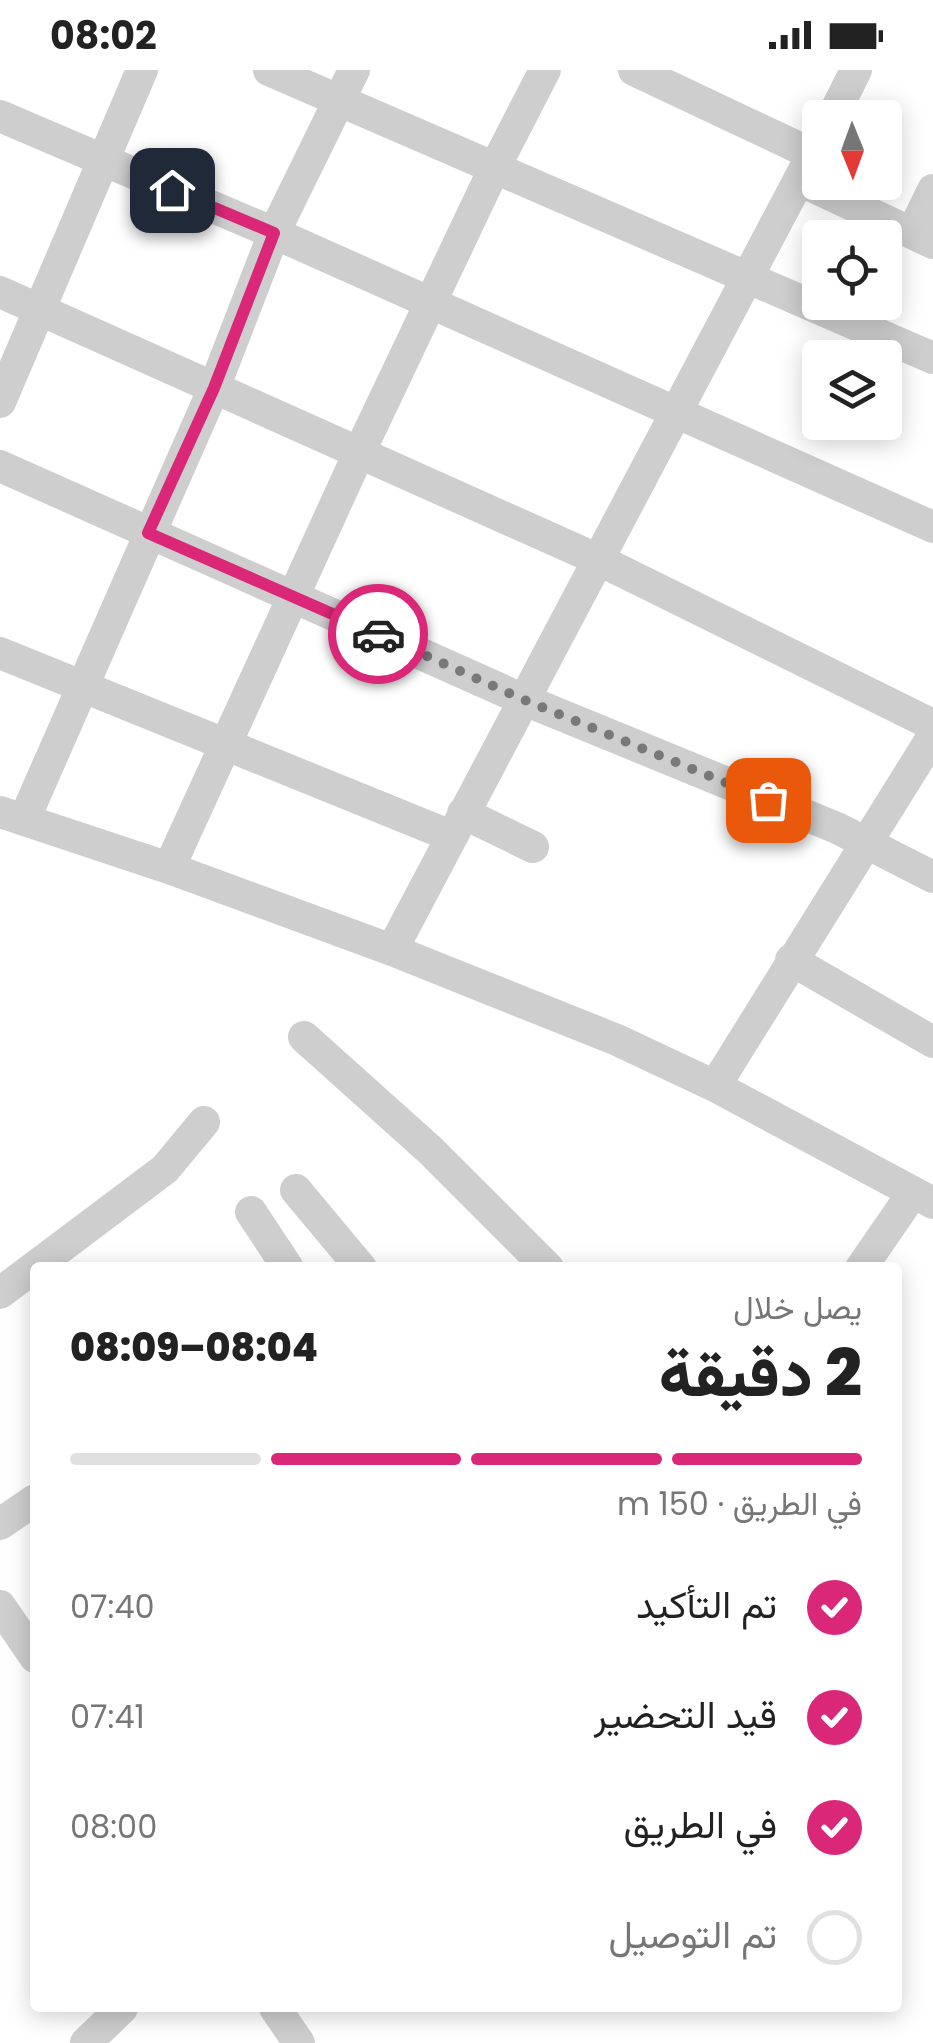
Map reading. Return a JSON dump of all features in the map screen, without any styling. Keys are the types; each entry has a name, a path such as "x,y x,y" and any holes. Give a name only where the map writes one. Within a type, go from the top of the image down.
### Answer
{"street":[{"path":"0,402 142,70"},
{"path":"270,70 933,358"},
{"path":"354,70 274,233 214,388 84,687 12,816 169,868 392,950 618,1040 715,1086 923,1198 867,1262"},
{"path":"169,868 228,744 291,596 495,167 546,70"},
{"path":"634,70 802,154"},
{"path":"841,100 856,70"},
{"path":"0,116 274,233 933,527"},
{"path":"392,950 802,173"},
{"path":"869,200 923,238 933,190"},
{"path":"0,292 599,560 933,725"},
{"path":"0,466 522,699 866,842 933,877"},
{"path":"0,653 228,744 533,847"},
{"path":"715,1086 933,736"},
{"path":"791,960 933,1042"},
{"path":"304,1037 430,1150 542,1262"},
{"path":"42,1262 166,1169 204,1122"},
{"path":"296,1190 342,1262"},
{"path":"251,1212 284,1262"},
{"path":"0,1293 30,1271"},
{"path":"0,1524 30,1503"},
{"path":"0,1606 30,1650"},
{"path":"86,2043 118,2012"},
{"path":"278,2012 299,2043"}],"way so far":[{"path":"378,634 522,699 768,800"}],"route":[{"path":"172,190 274,233 214,388 148,533 378,634"}]}
